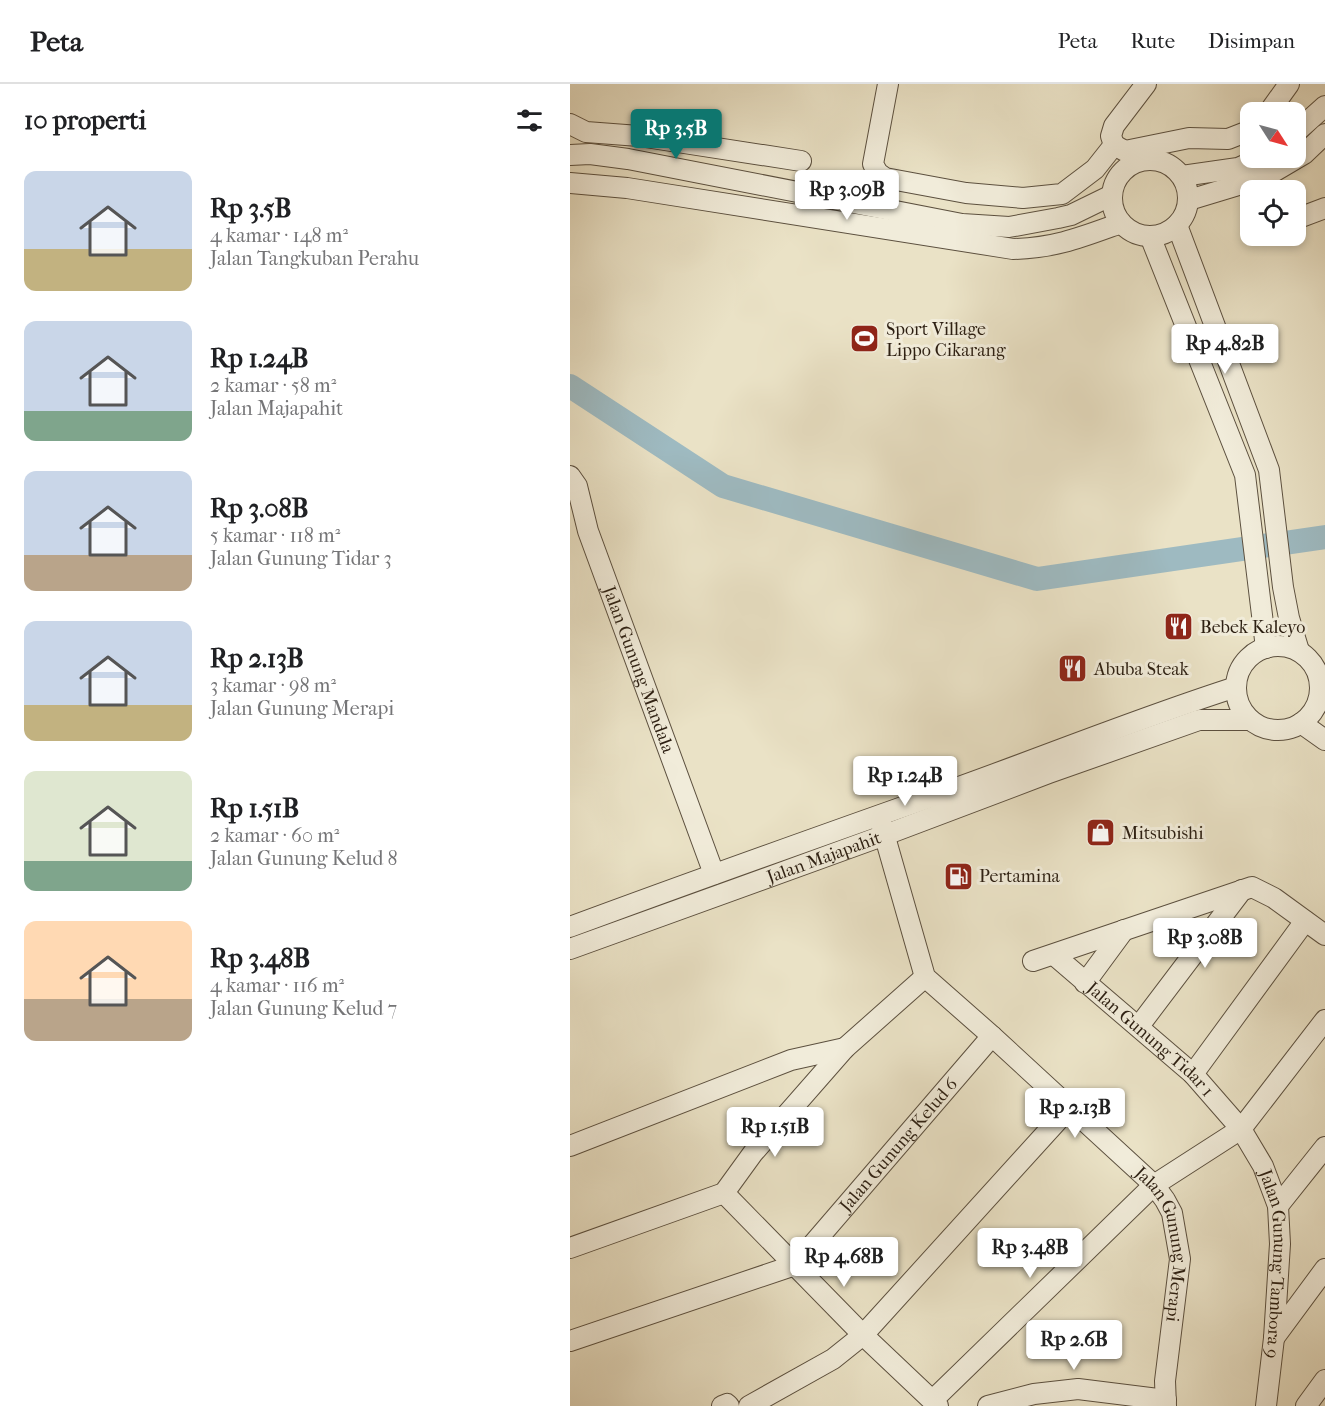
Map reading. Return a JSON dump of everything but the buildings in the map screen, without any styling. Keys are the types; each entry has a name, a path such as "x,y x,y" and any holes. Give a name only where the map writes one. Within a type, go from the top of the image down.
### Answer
{"street":[{"path":"888,84 873,164 878,173 885,178 966,193 1023,198 1062,194 1095,169 1114,145"},
{"path":"1146,84 1114,126 1112,136 1114,145 1125,151 1189,138 1228,139 1240,134"},
{"path":"1276,102 1289,84"},
{"path":"1306,123 1325,106"},
{"path":"570,124 586,132 639,136 801,161"},
{"path":"1189,200 1266,177 1304,154 1325,134"},
{"path":"570,155 590,154 628,159 963,224 1009,227 1058,218 1071,215 1112,195"},
{"path":"1140,160 1164,161 1182,176 1189,191 1189,200 1187,209 1177,225 1165,233 1150,236 1139,235 1121,223 1112,205 1112,195 1114,183 1130,165 1140,160"},
{"path":"1182,176 1240,167"},
{"path":"570,183 627,188 1013,249 1038,249 1059,245 1121,223"},
{"path":"1306,215 1325,208"},
{"path":"1177,225 1269,470 1283,587 1299,651"},
{"path":"1150,236 1245,475 1266,648"},
{"name":"Jalan Gunung Mandala","path":"570,476 577,486 588,531 712,868"},
{"path":"1288,647 1299,651 1309,659 1320,682 1322,697 1316,706 1301,723 1280,730 1259,726 1250,720 1239,705 1236,687 1242,667 1248,658 1266,648 1288,647"},
{"name":"Jalan Majapahit","path":"570,927 712,868 958,787 1163,710 1236,687"},
{"name":"Jalan Majapahit","path":"570,949 1199,720 1250,720"},
{"path":"1301,723 1325,740"},
{"path":"570,1248 724,1193 753,1153 845,1048 926,977 879,814"},
{"path":"1033,961 1252,886 1260,889 1325,935"},
{"path":"1139,1026 1242,890"},
{"path":"1193,1074 1305,921"},
{"path":"1085,983 1124,930"},
{"name":"Jalan Gunung Tidar 1","path":"1054,955 1193,1074 1241,1129"},
{"name":"Jalan Gunung Merapi","path":"926,977 1154,1185 1165,1200 1172,1213 1180,1259 1161,1398"},
{"path":"724,1193 864,1335 936,1403 1154,1185 1241,1129 1325,1020"},
{"name":"Jalan Gunung Kelud 6","path":"795,1265 992,1036"},
{"path":"570,1146 791,1060 845,1048"},
{"path":"749,1406 833,1359 864,1335 1069,1108"},
{"name":"Jalan Gunung Tambora 9","path":"1241,1129 1263,1166 1278,1206 1280,1244 1274,1338 1266,1406"},
{"path":"1278,1206 1325,1147"},
{"path":"570,1341 795,1265"},
{"path":"1274,1338 1325,1269"},
{"path":"1306,1406 1325,1380"},
{"path":"988,1406 1034,1394 1078,1389 1161,1398"},
{"path":"722,1406 729,1406"}],"waterway":[{"path":"570,386 723,486 1037,579 1325,537"}],"place":[{"name":"Sport Village Lippo Cikarang","path":"865,339"},
{"name":"Bebek Kaleyo","path":"1179,627"},
{"name":"Abuba Steak","path":"1073,669"},
{"name":"Mitsubishi","path":"1101,833"},
{"name":"Pertamina","path":"958,876"}]}
